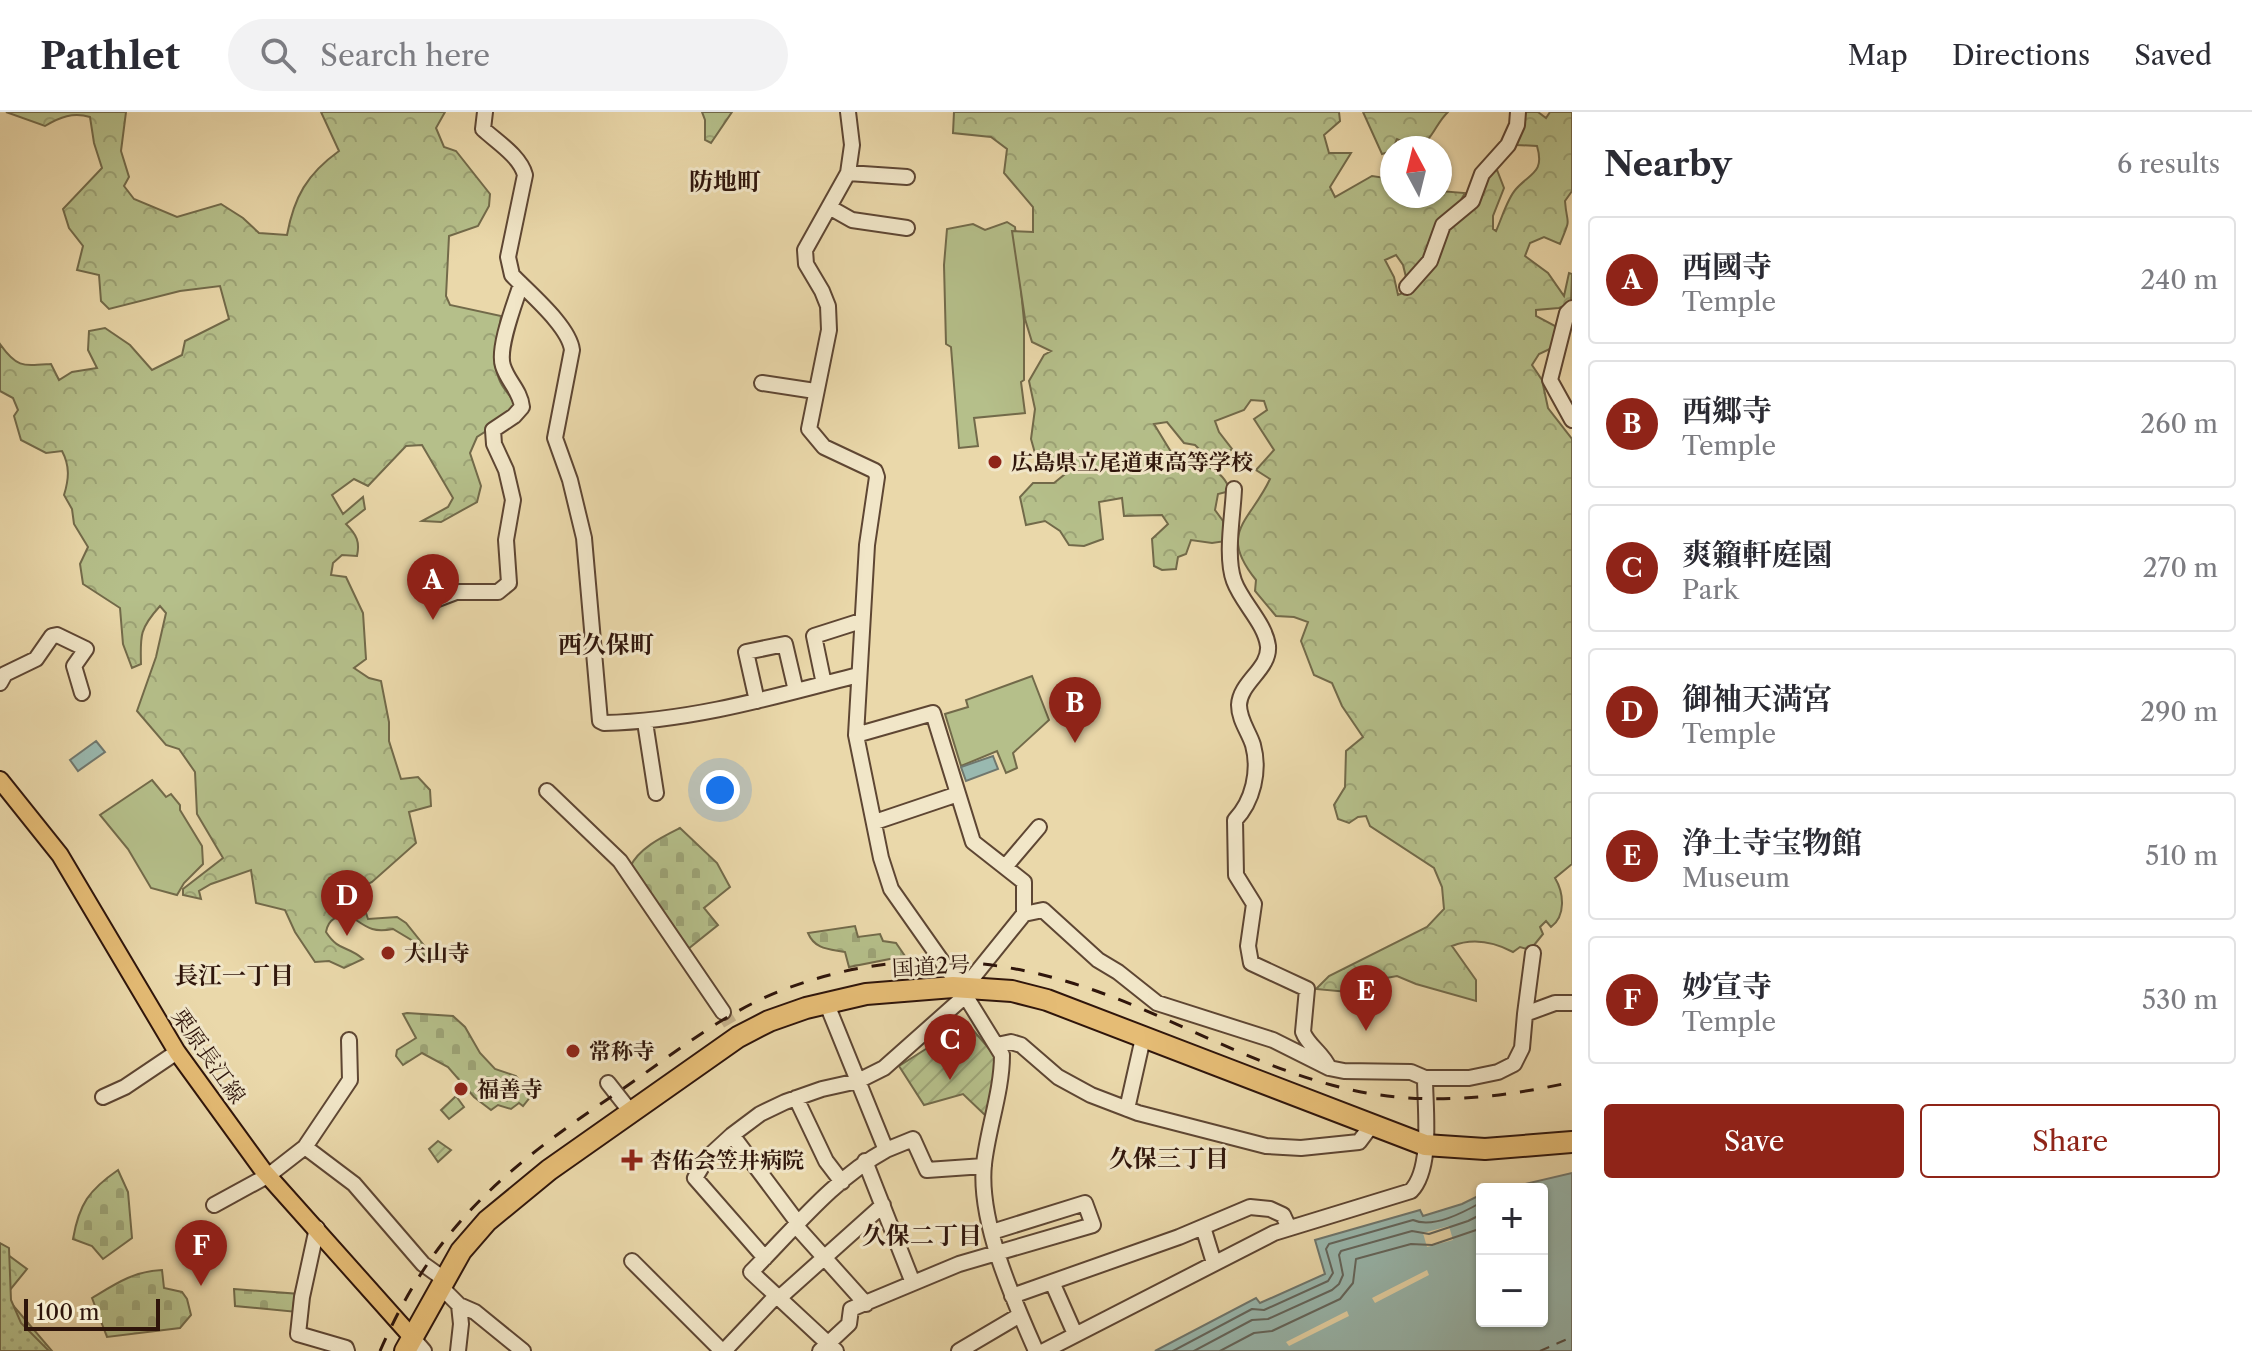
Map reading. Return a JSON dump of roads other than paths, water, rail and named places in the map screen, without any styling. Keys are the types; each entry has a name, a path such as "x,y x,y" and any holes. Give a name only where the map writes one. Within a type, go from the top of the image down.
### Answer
{"highway":[{"name":"国道2号","path":"414,1346 442,1282 461,1251 501,1207 736,1033 826,1002 890,991 1012,991 1047,1000 1425,1145 1485,1149 1572,1142"}],"main road":[{"name":"栗原長江線","path":"0,780 60,855 177,1052 269,1175 414,1346"}],"street":[{"path":"485,112 483,129 514,157 523,167 525,175 508,257 512,275 571,342 555,438 570,480 584,538 598,717 604,723 645,722 718,712 858,675"},
{"path":"848,112 852,145 848,173 805,250 806,264 828,306 829,330 809,429 824,447 875,471 877,477 867,545 856,735 881,858 891,889 963,991 997,1045 1002,1059 984,1166 984,1187 998,1254 1036,1351"},
{"path":"1407,287 1430,261 1443,225 1472,201 1482,174 1508,145 1517,125 1518,112"},
{"path":"848,173 907,177"},
{"path":"829,207 852,220 907,228"},
{"path":"435,600 456,592 498,592 509,583 506,540 513,500 506,470 494,444 493,430 522,407 520,394 510,383 501,362 521,284"},
{"path":"1572,308 1567,313 1550,380 1572,420"},
{"path":"762,383 815,391"},
{"path":"1234,489 1230,533 1233,576 1268,645 1267,658 1241,693 1239,706 1253,745 1256,768 1246,808 1235,820 1236,875 1254,904 1248,954 1251,963 1307,989 1303,1032 1324,1056 1329,1068"},
{"path":"824,684 814,636 861,621"},
{"path":"0,683 5,674 36,659 52,636 57,635 86,649 74,666 82,693"},
{"path":"757,701 746,652 785,644 796,691"},
{"path":"765,1258 695,1178 707,1158 760,1114 796,1098 858,1081 884,1068 963,991 1024,914 1024,882 973,842 933,713 856,735"},
{"path":"645,722 656,793"},
{"path":"547,791 620,861 723,1012"},
{"path":"875,822 958,794"},
{"path":"1005,867 1039,827"},
{"path":"1024,914 1043,910 1098,960 1157,1003 1273,1040 1329,1068 1411,1072 1425,1078 1469,1078 1498,1072 1514,1064 1522,1048 1533,953"},
{"path":"826,1002 886,1150"},
{"path":"1525,1014 1555,1003 1572,1003"},
{"path":"1127,1109 1143,1038"},
{"path":"214,1205 269,1175 305,1147 350,1080 349,1040"},
{"path":"997,1045 1011,1042 1021,1045 1058,1077 1091,1095 1127,1109 1266,1146 1301,1148 1359,1142 1371,1126"},
{"path":"103,1097 125,1087 177,1052"},
{"path":"1044,1351 1289,1228 1411,1191 1419,1183 1422,1173 1425,1078"},
{"path":"608,1083 630,1111"},
{"path":"796,1098 826,1161 842,1182"},
{"path":"732,1135 797,1224 866,1304"},
{"path":"984,1166 927,1170 913,1139 886,1150 865,1161 751,1272 828,1349 849,1324 851,1309 959,1264 1093,1225 1085,1203 992,1232"},
{"path":"305,1147 354,1184 459,1305 475,1312 523,1351"},
{"path":"865,1161 913,1283"},
{"path":"632,1261 723,1351 776,1298 883,1205"},
{"path":"1012,1296 1250,1207 1270,1209 1283,1215 1289,1228"},
{"path":"1203,1227 1214,1263"},
{"path":"317,1228 302,1297 298,1334 346,1348 347,1351"},
{"path":"1052,1282 1075,1334"},
{"path":"458,1351 461,1324 459,1305"},
{"path":"959,1351 1020,1315"}],"water":[{"path":"96,741 105,752 78,771 70,760"},
{"path":"993,756 998,769 966,781 961,767"},
{"path":"1572,1173 1572,1351 1155,1351 1256,1298 1260,1303 1325,1274 1315,1240 1420,1210 1423,1216 1476,1197 1476,1327 1548,1327 1548,1183 1530,1183"}],"tunnel":[{"path":"723,1012 733,1029"}],"railway":[{"path":"380,1351 426,1266 452,1231 512,1171 583,1116 723,1020 766,997 834,974 879,965 923,961 967,962 1011,968 1098,992 1224,1046 1309,1078 1393,1097 1470,1098 1572,1082"}],"place":[{"name":"広島県立尾道東高等学校","path":"995,462"},
{"name":"西國寺","path":"433,620"},
{"name":"西郷寺","path":"1075,743"},
{"name":"御袖天満宮","path":"347,936"},
{"name":"大山寺","path":"388,953"},
{"name":"浄土寺宝物館","path":"1366,1031"},
{"name":"常称寺","path":"573,1051"},
{"name":"爽籟軒庭園","path":"950,1080"},
{"name":"福善寺","path":"461,1089"},
{"name":"杏佑会笠井病院","path":"632,1160"},
{"name":"妙宣寺","path":"201,1286"}],"district":[{"name":"防地町","path":"725,182"},
{"name":"西久保町","path":"606,645"},
{"name":"長江一丁目","path":"234,976"},
{"name":"久保三丁目","path":"1169,1159"},
{"name":"久保二丁目","path":"922,1236"}]}
